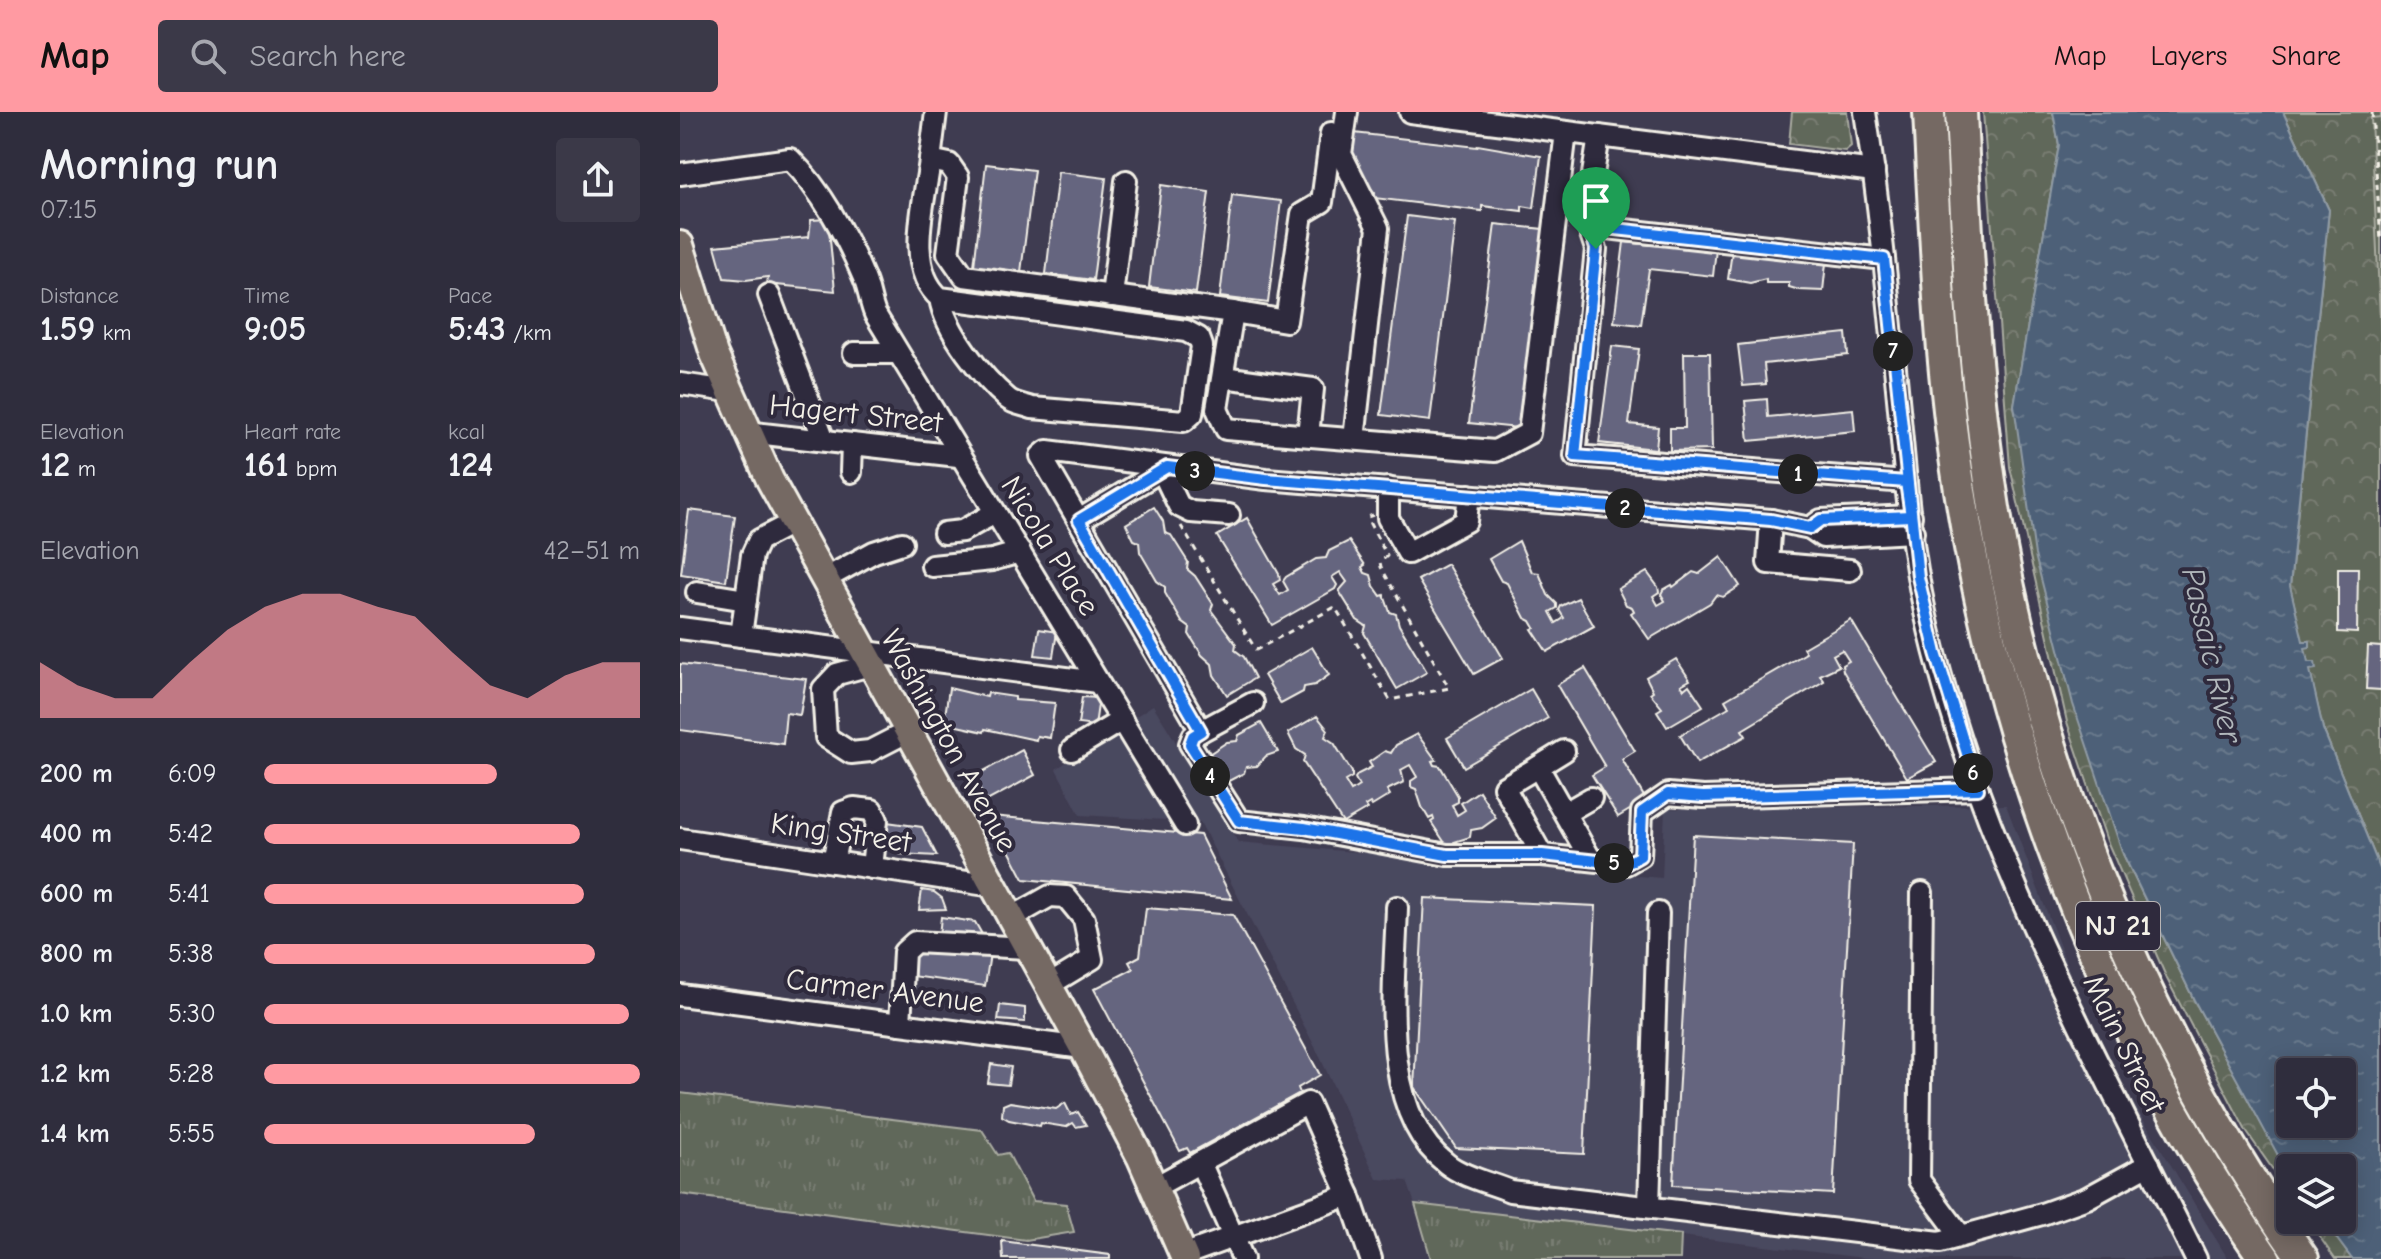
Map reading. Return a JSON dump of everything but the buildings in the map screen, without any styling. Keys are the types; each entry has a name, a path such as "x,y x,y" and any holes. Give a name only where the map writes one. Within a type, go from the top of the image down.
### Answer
{"highway":[{"path":"1921,112 1936,251"},
{"name":"NJ 21","path":"1929,112 1949,408 1964,516 1998,673 2028,775 2064,876 2128,1022 2198,1153 2265,1259"},
{"name":"NJ 21","path":"1961,112 1970,302 1987,458 2010,588 2042,715 2093,865 2156,1009 2232,1149 2303,1259"}],"main road":[{"name":"Washington Avenue","path":"680,245 701,318 746,432 866,659 1083,1048 1155,1187 1184,1257"}],"street":[{"path":"936,112 920,239 921,264 929,289 940,298 1186,331 1199,338 1202,346 1192,414 1184,421 1032,408 1010,401 959,342 943,314 940,298"},
{"path":"930,160 949,164 958,177 948,253 964,276 1286,321 1302,214 1322,202 1334,112"},
{"path":"1347,112 1341,154 1378,228 1354,439"},
{"path":"1410,112 1558,125 1599,136 1874,171"},
{"name":"Main Street","path":"1865,112 1918,577 1936,653 1978,789 2016,891 2196,1259"},
{"path":"1233,312 1217,409 1226,429 1495,451 1529,433 1558,125"},
{"path":"1599,136 1586,219 1596,249 1575,456 1906,482"},
{"name":"Nicola Place","path":"680,174 790,159 841,231 866,281 867,296 897,353 1185,825"},
{"path":"1112,296 1126,181"},
{"path":"1589,226 1884,259"},
{"path":"769,295 824,440"},
{"path":"1166,328 1170,304"},
{"path":"854,353 897,353"},
{"path":"1223,377 1313,389 1308,435"},
{"path":"680,384 729,391"},
{"name":"Hagert Street","path":"746,432 958,456"},
{"path":"851,472 852,444"},
{"path":"1201,731 1041,456 1042,452 1388,488 1771,520 1810,528 1823,537 1912,524"},
{"path":"1167,467 1167,481 1179,506 1191,512 1229,515"},
{"path":"1079,520 1167,467"},
{"path":"1388,488 1388,518 1408,553 1466,521 1469,495"},
{"path":"944,533 962,531 995,513"},
{"path":"1771,520 1768,563 1850,570"},
{"path":"741,636 752,555 759,540 792,523"},
{"path":"823,580 874,552 902,543"},
{"path":"932,566 992,560 1020,552"},
{"path":"697,592 746,600"},
{"path":"680,628 866,659 1097,682"},
{"path":"866,659 837,674 823,689 826,737 851,753 870,751 907,732"},
{"path":"1253,703 1193,736 1190,744 1239,821 1304,828 1447,855 1542,855 1626,864 1640,856 1642,812 1668,794 1703,797 1978,789"},
{"path":"1072,750 1122,720"},
{"path":"1542,855 1504,787 1564,751"},
{"path":"1538,767 1591,860"},
{"path":"1565,813 1591,798"},
{"path":"833,862 843,812 854,808 872,810 877,820 872,868"},
{"name":"King Street","path":"680,839 993,886"},
{"path":"1922,893 1919,1180 1961,1236"},
{"path":"1011,918 1050,896 1066,897 1084,919 1092,959 1049,985"},
{"path":"1397,907 1394,1044 1411,1122 1447,1165 1510,1191 1940,1242 2087,1198 2149,1164"},
{"path":"1649,1207 1658,913"},
{"path":"900,1024 904,952 915,942 1027,948"},
{"name":"Carmer Avenue","path":"680,995 1083,1048"},
{"path":"1155,1187 1308,1103 1349,1195 1371,1259"},
{"path":"1200,1162 1236,1236 1243,1259"},
{"path":"1184,1257 1349,1195"}],"path":[{"path":"2372,112 2381,242"},
{"path":"1175,515 1254,649 1335,607 1392,701 1449,687 1379,563 1387,556 1368,517 1388,511"}],"shaded area":[{"path":"1153,705 1238,842 1662,878 1665,809 2006,805 2075,986 2126,1091 2228,1259 1872,1259 1415,1204 1407,1181 1377,1179 1318,1053 1200,822 1080,815 1056,769"}],"green space":[{"path":"1792,112 1847,112 1851,146 1845,151 1789,144"},
{"path":"1983,112 2053,112 2059,145 2014,406 2123,854 2194,1000 2278,1154 2276,1174 2246,1131 2167,979 2107,841 2067,722 2010,467"},
{"path":"2283,112 2381,112 2381,871 2323,729 2290,587 2329,210"},
{"path":"2381,117 2381,340 2371,118"},
{"path":"680,1093 982,1130 998,1155 1008,1153 1033,1201 1066,1204 1074,1232 1026,1240 680,1194"},
{"path":"1415,1204 1681,1235 1680,1259 1431,1259"},
{"path":"2318,1234 2333,1234 2352,1259 2335,1259"}],"water":[{"name":"Passaic River","path":"2053,112 2283,112 2329,210 2290,586 2303,641 2310,641 2310,647 2305,648 2308,662 2315,662 2316,669 2310,670 2323,729 2381,871 2381,1259 2352,1259 2333,1234 2356,1234 2356,1154 2277,1154 2194,1000 2123,854 2073,704 2035,555 2014,405 2059,145"}],"route":[{"path":"1589,226 1884,259 1918,577 1925,615 1978,789 1703,797 1668,794 1642,812 1640,856 1626,864 1542,855 1447,855 1304,828 1239,821 1190,744 1193,736 1201,731 1079,520 1167,467 1266,479 1771,520 1810,528 1821,520 1911,516 1906,482 1575,456 1596,249 1589,226"}]}
